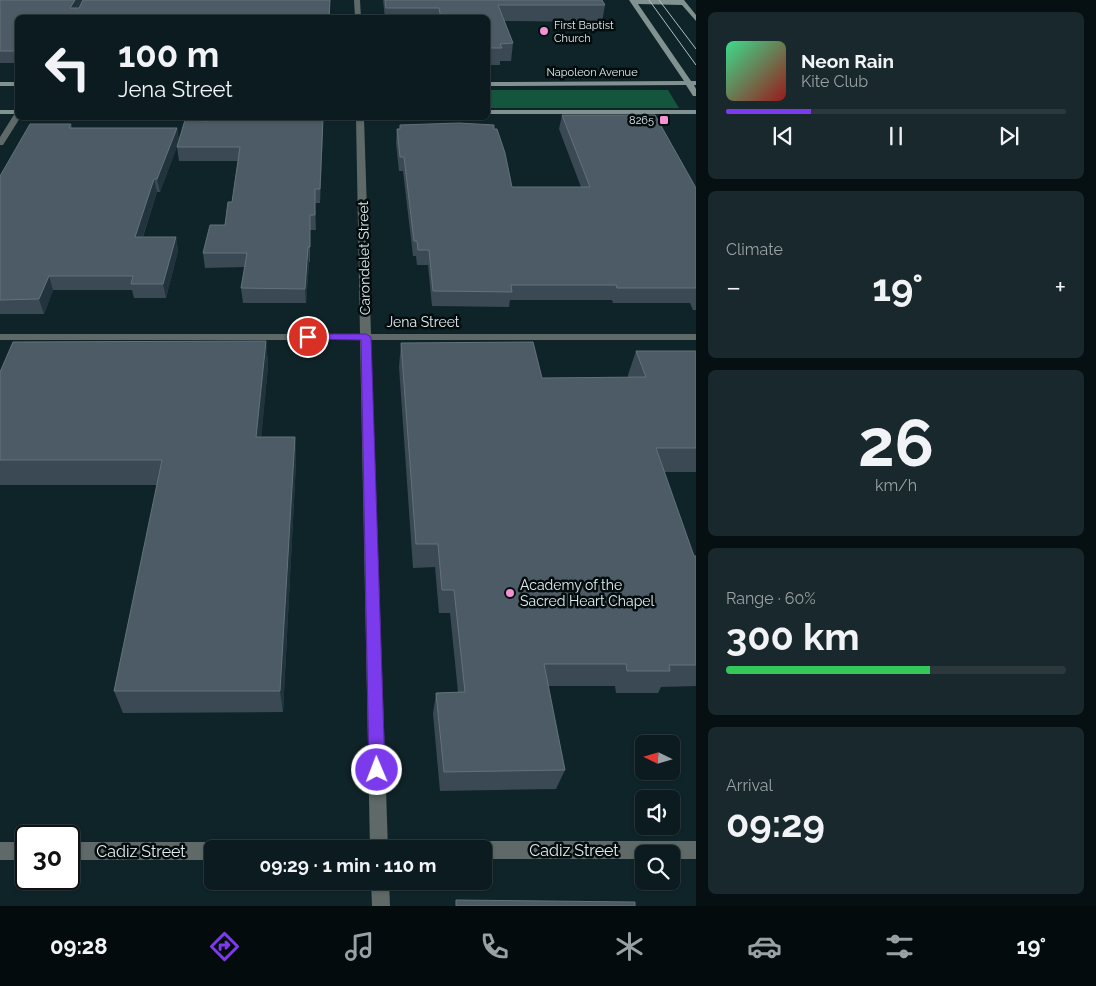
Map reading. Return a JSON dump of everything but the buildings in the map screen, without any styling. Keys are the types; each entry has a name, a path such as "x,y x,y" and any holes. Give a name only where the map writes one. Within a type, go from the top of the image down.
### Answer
{"main road":[{"path":"633,1 682,2 696,19"},
{"path":"633,1 692,83 696,94"},
{"name":"Napoleon Avenue","path":"490,84 692,83"},
{"path":"0,84 15,84"},
{"path":"0,112 15,114"},
{"path":"490,112 696,112"}],"street":[{"path":"358,0 358,15"},
{"path":"0,143 15,119"},
{"name":"Carondelet Street","path":"360,120 379,840"},
{"name":"Jena Street","path":"0,337 696,337"},
{"name":"Cadiz Street","path":"492,850 696,850"},
{"path":"0,851 15,851"},
{"name":"Cadiz Street","path":"80,851 204,851"},
{"path":"380,890 380,906"}],"green space":[{"path":"490,90 668,90 679,108 490,108"}],"tram line":[{"path":"649,0 696,65"},
{"path":"659,0 696,49"}],"place":[{"name":"First Baptist Church","path":"544,31"},
{"name":"8265","path":"664,120"},
{"name":"Academy of the Sacred Heart Chapel","path":"510,593"}],"route":[{"path":"308,337 366,337 377,770"}]}
